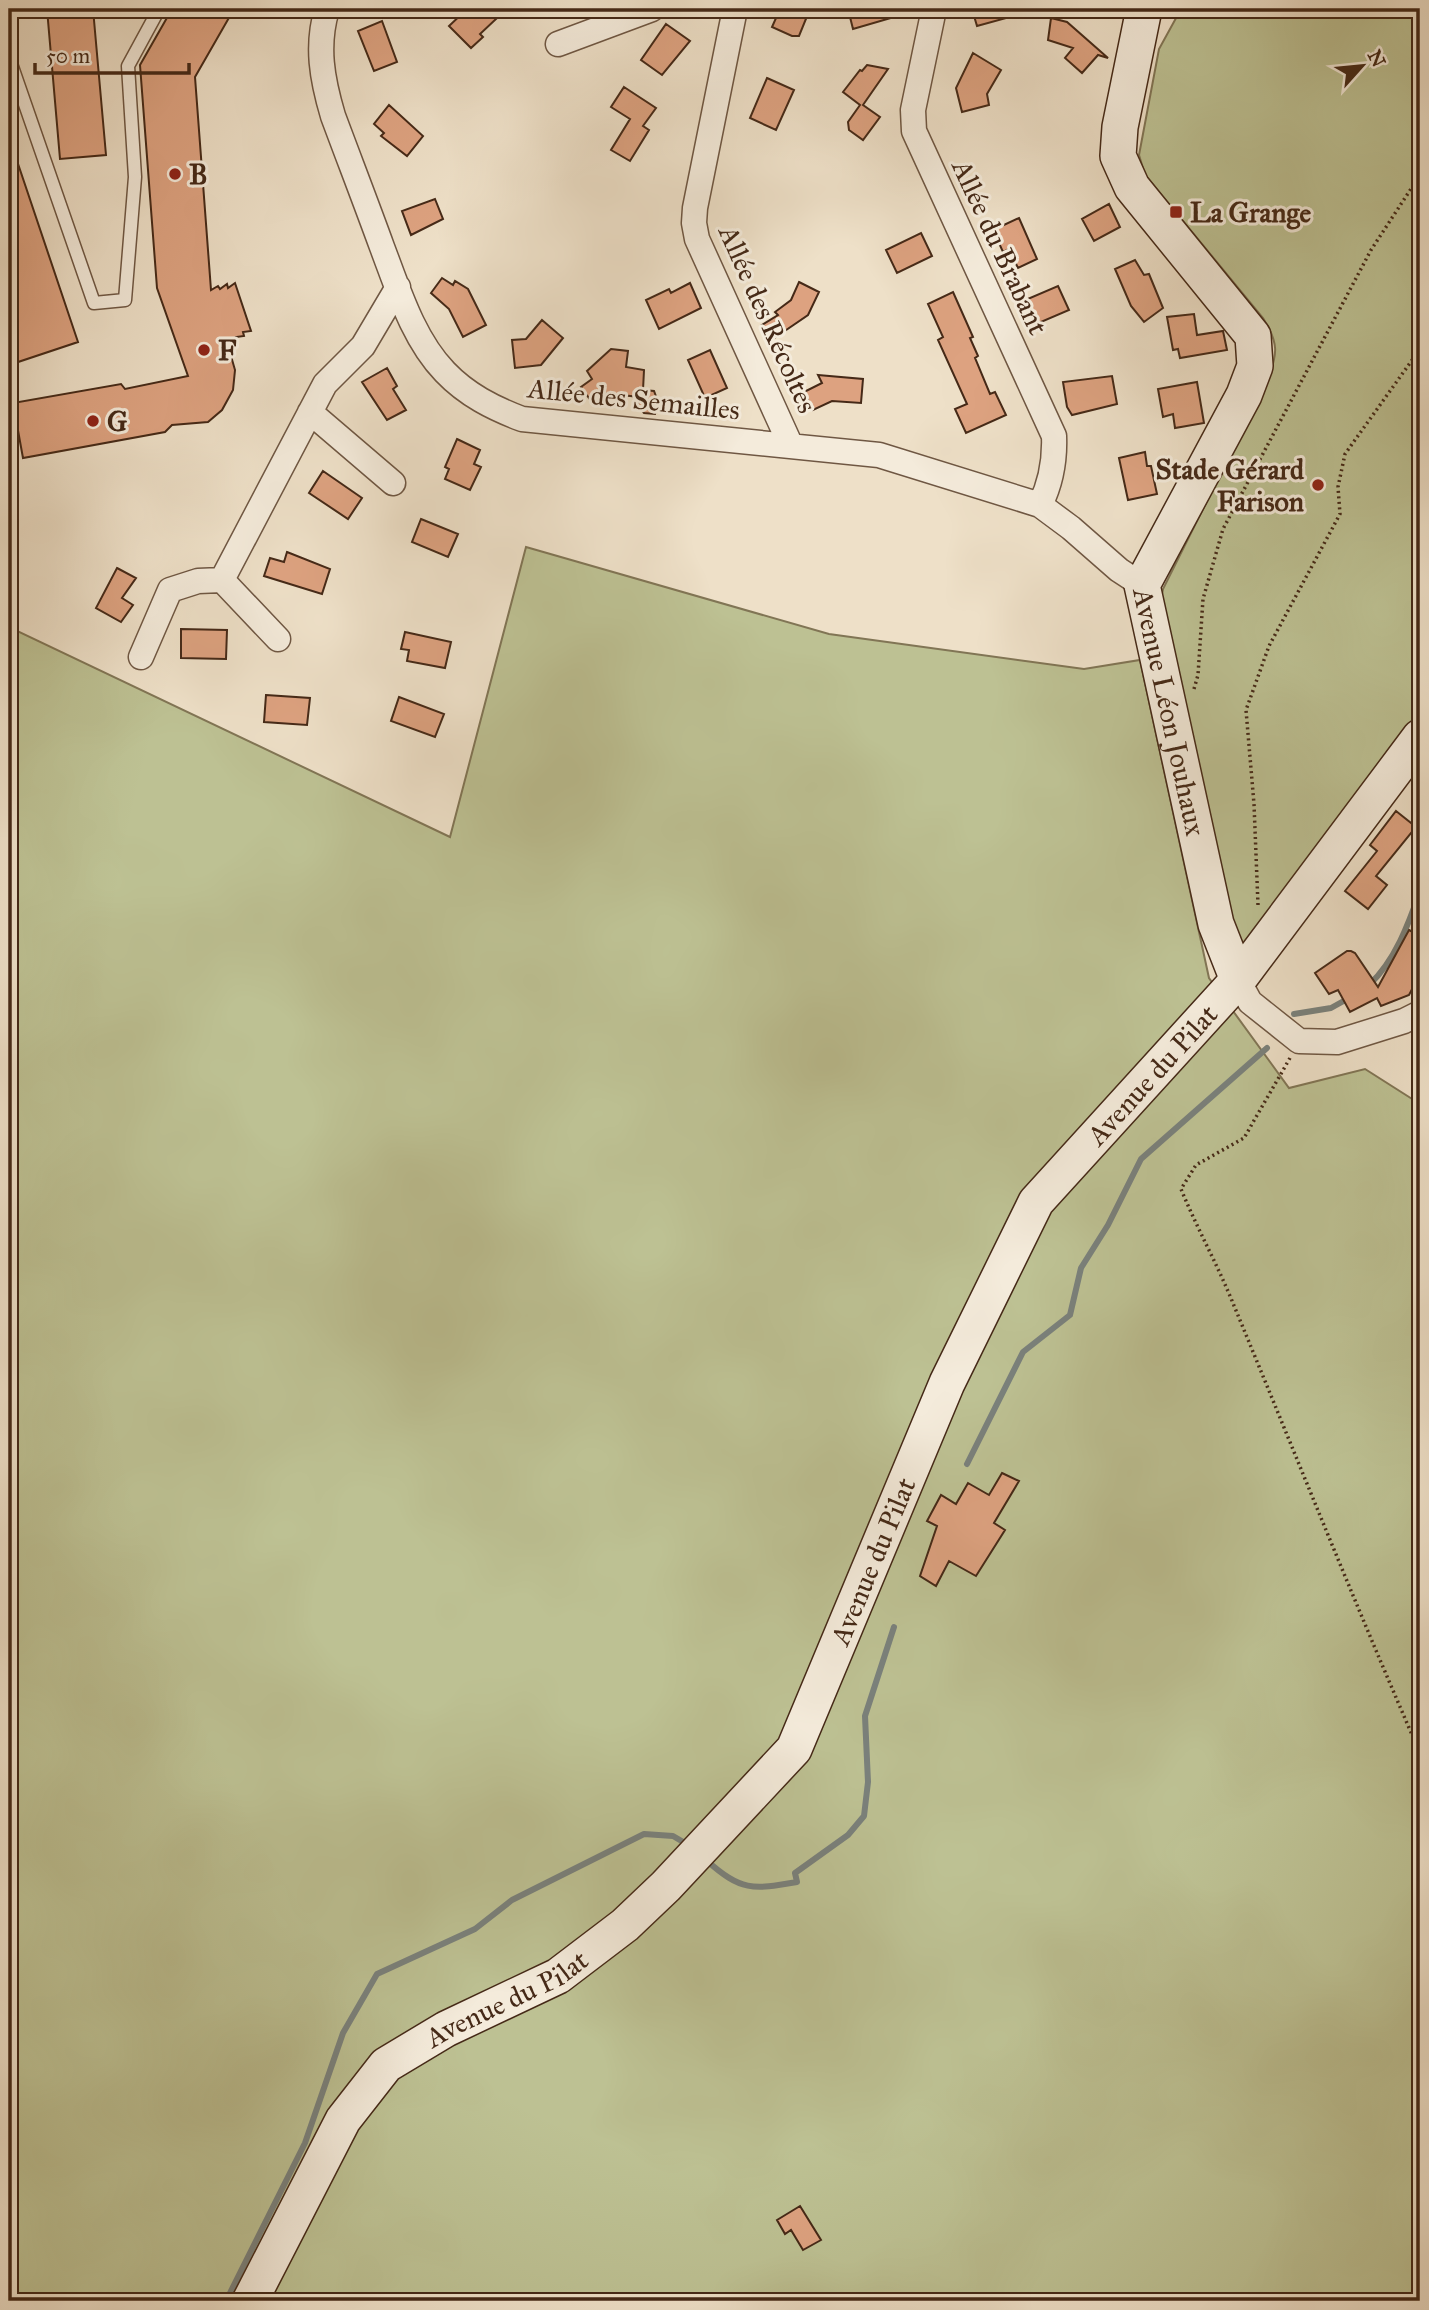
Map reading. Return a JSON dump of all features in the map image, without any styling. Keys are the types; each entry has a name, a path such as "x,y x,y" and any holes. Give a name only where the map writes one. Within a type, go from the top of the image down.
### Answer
{"main road":[{"name":"Avenue Léon Jouhaux","path":"1143,9 1120,127 1118,156 1132,187 1253,336 1255,366 1244,395 1142,585 1216,925 1238,979"},
{"name":"Avenue du Pilat","path":"250,2301 343,2120 386,2065 446,2029 558,1976 625,1925 712,1839 794,1749 947,1383 1036,1202 1238,979 1420,737"}],"street":[{"name":"Allée des Semailles","path":"327,9 320,52 324,85 332,116 398,287 425,346 444,371 470,394 490,406 522,419 879,455 1040,505 1119,570 1142,585"},
{"path":"558,44 652,9"},
{"name":"Allée des Récoltes","path":"735,9 694,223 697,239 791,446"},
{"name":"Allée du Brabant","path":"934,9 913,110 914,131 1054,436 1055,456 1052,471 1040,505"},
{"path":"222,580 325,384 363,346 398,287"},
{"path":"310,412 393,483"},
{"path":"141,657 170,590 198,581 222,580 278,639"},
{"path":"1238,979 1250,1002 1299,1041 1337,1042 1404,1021 1420,1013"}],"lane":[{"path":"9,58 94,303 125,300 135,177 128,66 159,9"}],"path":[{"path":"1194,688 1198,676 1203,599 1223,529 1371,250 1420,175"},
{"path":"1273,933 1262,924 1257,902 1254,804 1246,709 1269,646 1340,514 1338,487 1345,454 1420,349"},
{"path":"1299,1041 1244,1138 1196,1164 1181,1189 1228,1292 1358,1611 1420,1753"}],"green space":[{"name":"Stade Gérard Farison","path":"1181,9 1420,9 1420,714 1313,861 1246,946 1236,942 1161,600 1163,589 1267,381 1275,349 1272,335 1263,318 1145,175 1139,155 1159,49"},
{"path":"526,547 829,634 1084,669 1140,660 1209,978 1289,1088 1365,1069 1420,1104 1420,2301 9,2301 9,627 450,837"}],"building":[{"path":"47,9 93,9 106,155 60,159"},
{"path":"172,9 234,9 195,77 211,290 218,286 220,289 227,284 228,288 235,283 251,331 236,337 237,341 227,342 235,370 233,390 222,410 208,422 172,425 165,432 23,458 13,403 121,384 125,389 188,376 157,288 140,65"},
{"path":"467,9 486,9 496,19 480,34 483,37 471,48 449,26"},
{"path":"780,9 810,9 799,36 792,36 772,27"},
{"path":"848,9 908,9 908,13 853,29"},
{"path":"972,9 1021,9 1021,14 977,26"},
{"path":"1051,18 1067,22 1108,58 1098,55 1082,73 1065,58 1073,48 1048,40"},
{"path":"382,21 397,62 374,71 358,31"},
{"path":"666,24 690,41 662,75 641,60"},
{"path":"973,53 1001,70 987,94 989,105 962,112 956,88"},
{"path":"867,65 888,69 863,105 880,117 863,140 849,130 848,122 860,105 843,92"},
{"path":"767,78 794,90 776,130 750,118"},
{"path":"624,87 656,108 643,126 649,130 630,161 611,150 630,119 611,107"},
{"path":"389,105 423,136 407,156 381,136 384,133 374,124"},
{"path":"9,146 12,146 78,342 9,365"},
{"path":"435,199 443,219 411,235 402,211"},
{"path":"1109,204 1120,227 1094,241 1082,219"},
{"path":"1019,218 1037,259 1018,268 1009,249 1003,252 993,230"},
{"path":"921,233 932,256 897,273 886,250"},
{"path":"1135,260 1144,275 1149,274 1163,308 1144,322 1131,306 1115,269"},
{"path":"442,278 453,285 455,281 468,289 486,325 463,337 449,309 431,293"},
{"path":"799,282 819,292 808,315 773,339 762,325 778,315 775,312 791,300"},
{"path":"690,283 701,308 659,329 646,300 669,289 671,293"},
{"path":"1058,286 1069,310 1034,325 1023,301"},
{"path":"953,292 973,337 970,338 978,356 975,358 990,394 995,392 1006,415 966,433 955,409 967,404 938,340 943,337 928,304"},
{"path":"1194,314 1197,335 1223,331 1227,350 1180,358 1178,349 1173,350 1167,317"},
{"path":"542,320 563,338 541,365 515,368 512,340 526,339"},
{"path":"611,349 628,351 626,367 644,370 643,390 654,391 657,399 655,414 644,413 638,406 639,397 603,393 591,401 581,387 592,379 587,371"},
{"path":"710,350 727,388 705,398 688,360"},
{"path":"387,368 397,386 393,389 406,410 387,420 362,382"},
{"path":"818,375 863,379 861,403 832,401 813,410 804,392 822,383"},
{"path":"1112,376 1117,404 1072,415 1067,407 1063,382"},
{"path":"1197,382 1204,423 1175,428 1173,414 1163,417 1158,389"},
{"path":"457,439 480,450 474,464 481,467 470,490 445,479 449,469 445,467"},
{"path":"1145,452 1157,494 1128,500 1119,458"},
{"path":"323,471 362,498 348,519 309,493"},
{"path":"421,519 458,534 448,557 412,542"},
{"path":"287,552 330,569 322,594 264,576 270,558 284,562"},
{"path":"117,568 136,578 122,598 133,605 121,622 96,608"},
{"path":"181,629 227,630 226,659 181,658"},
{"path":"405,632 451,642 445,668 407,661 409,650 401,649"},
{"path":"266,695 310,698 307,725 264,722"},
{"path":"399,697 444,714 435,737 391,721"},
{"path":"1396,811 1416,827 1376,876 1387,885 1368,909 1345,891 1377,851 1370,845"},
{"path":"1409,930 1420,936 1420,974 1409,995 1381,1006 1377,998 1350,1012 1338,990 1329,994 1315,973 1351,951 1378,987"},
{"path":"1002,1473 1019,1481 994,1523 1005,1530 976,1576 949,1561 936,1586 920,1576 937,1526 927,1521 941,1495 956,1504 968,1483 989,1495"},
{"path":"800,2206 821,2240 803,2250 791,2230 785,2234 777,2220"}],"waterway":[{"path":"1369,985 1394,953 1420,891"},
{"path":"1294,1014 1331,1008 1349,998"},
{"path":"967,1464 1023,1352 1070,1315 1081,1268 1108,1225 1141,1159 1267,1048"},
{"path":"706,1860 729,1878 748,1886 797,1882 795,1873 848,1835 864,1816 868,1782 865,1716 894,1627"},
{"path":"226,2301 305,2143 343,2033 377,1974 475,1929 512,1900 644,1834 673,1836 690,1846"}],"place":[{"name":"B","path":"175,174"},
{"name":"La Grange","path":"1176,212"},
{"name":"F","path":"204,350"},
{"name":"G","path":"93,421"},
{"name":"Stade Gérard Farison","path":"1318,485"}]}
